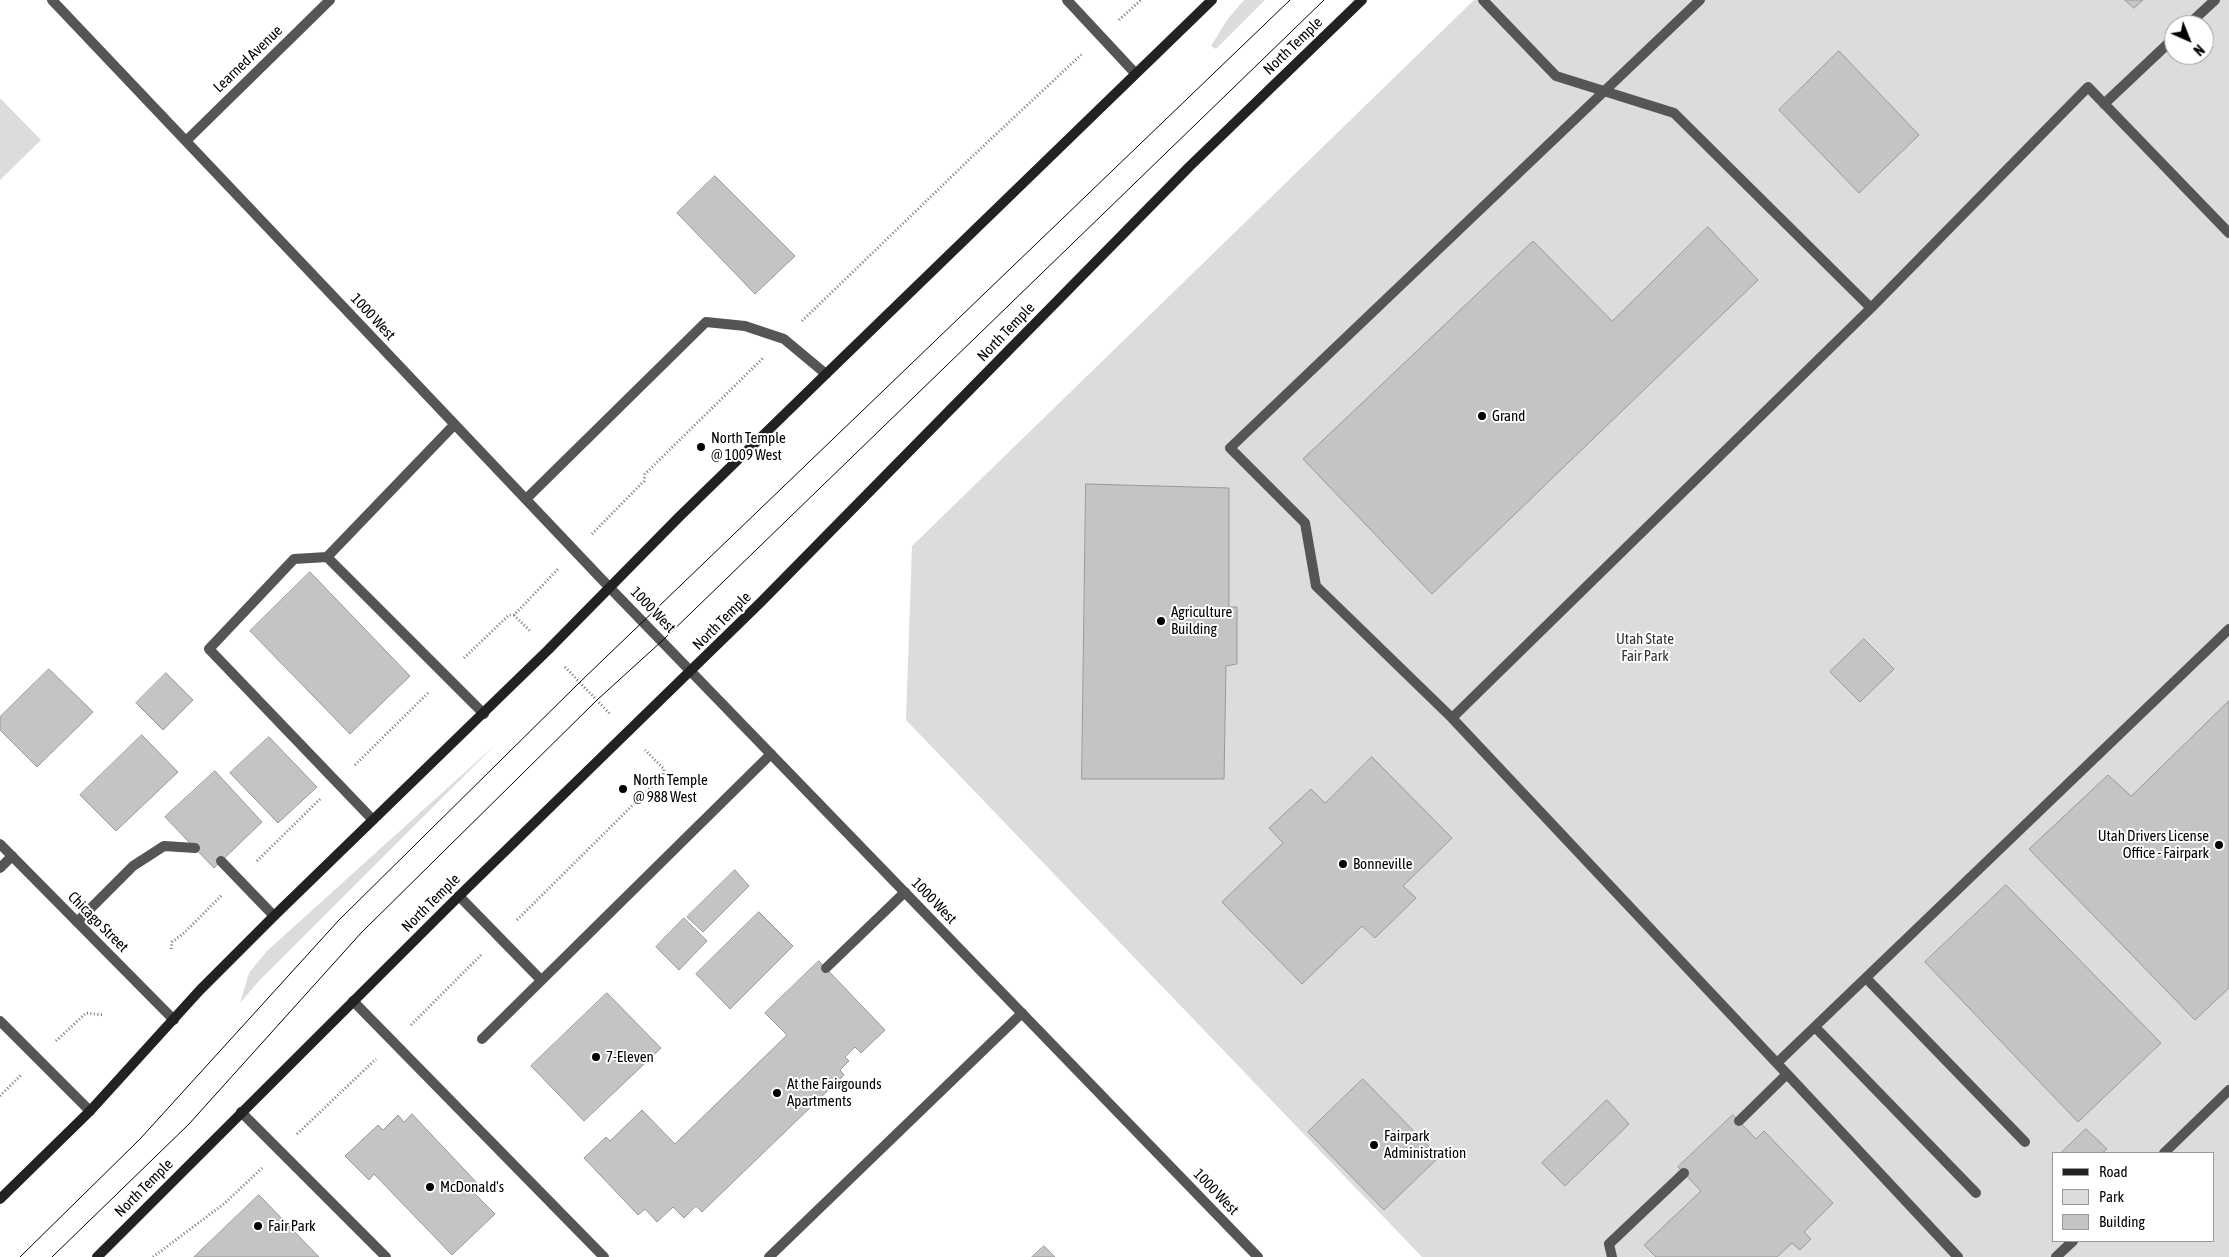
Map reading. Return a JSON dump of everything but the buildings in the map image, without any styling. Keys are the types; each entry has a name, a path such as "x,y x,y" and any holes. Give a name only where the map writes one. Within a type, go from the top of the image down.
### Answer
{"main road":[{"path":"0,1199 90,1111 200,990 274,916 484,714 679,517 1134,73 1212,0"},
{"name":"North Temple","path":"97,1257 459,896 692,672 1183,173 1362,0"}],"street":[{"name":"1000 West","path":"52,0 187,140 454,425 610,588 1258,1257"},
{"name":"Learned Avenue","path":"187,140 330,0"},
{"path":"1083,0 1071,4 1134,73"},
{"path":"1483,0 1556,76 1674,113 1871,308"},
{"path":"1700,0 1230,448 1305,523 1316,586 1452,718 1958,1257"},
{"path":"2199,15 2215,0"},
{"path":"2104,104 2164,47"},
{"path":"1452,718 1871,308 2088,87 2229,233"},
{"path":"526,499 706,322 745,326 784,339 826,374"},
{"path":"373,820 209,649 294,559 327,557 454,425"},
{"path":"327,557 484,714"},
{"path":"1777,1063 2229,628"},
{"path":"482,1039 771,754"},
{"name":"Chicago Street","path":"0,844 174,1020"},
{"path":"77,922 133,866 164,846 195,848"},
{"path":"0,868 12,856"},
{"path":"221,861 274,916"},
{"path":"826,968 904,892"},
{"path":"459,896 540,980"},
{"path":"1866,978 2024,1142"},
{"path":"354,1001 604,1257"},
{"path":"769,1257 1022,1013"},
{"path":"0,1021 90,1111"},
{"path":"1815,1027 1976,1193"},
{"path":"1738,1121 1787,1074"},
{"path":"2165,1152 2229,1090"},
{"path":"241,1112 386,1257"},
{"path":"1612,1257 1610,1244 1684,1173"},
{"path":"2056,1257 2072,1242"}],"path":[{"path":"644,482 645,474 784,339 977,152 1141,0"},
{"path":"153,1257 225,1203 394,1042 663,775 664,769 514,615"}],"green space":[{"path":"1244,0 1265,0 1216,49 1211,46 1227,20"},
{"name":"Utah State Fair Park","path":"1474,0 2229,0 2229,1257 1422,1257 906,720 912,546"},
{"path":"0,98 41,140 0,180"},
{"path":"495,745 259,981 240,1003 249,973 267,951"}],"tram line":[{"path":"20,1257 140,1139 339,920 580,682 1290,0"},
{"path":"52,1257 189,1124 361,933 597,700 662,641 1324,0"}],"place":[{"name":"Grand","path":"1482,416"},
{"name":"North Temple @ 1009 West","path":"701,447"},
{"name":"Agriculture Building","path":"1161,621"},
{"name":"North Temple @ 988 West","path":"623,789"},
{"name":"Utah Drivers License Office - Fairpark","path":"2219,845"},
{"name":"Bonneville","path":"1343,864"},
{"name":"7-Eleven","path":"596,1057"},
{"name":"At the Fairgounds Apartments","path":"777,1093"},
{"name":"Fairpark Administration","path":"1374,1145"},
{"name":"McDonald's","path":"430,1187"},
{"name":"Fair Park","path":"258,1226"}]}
